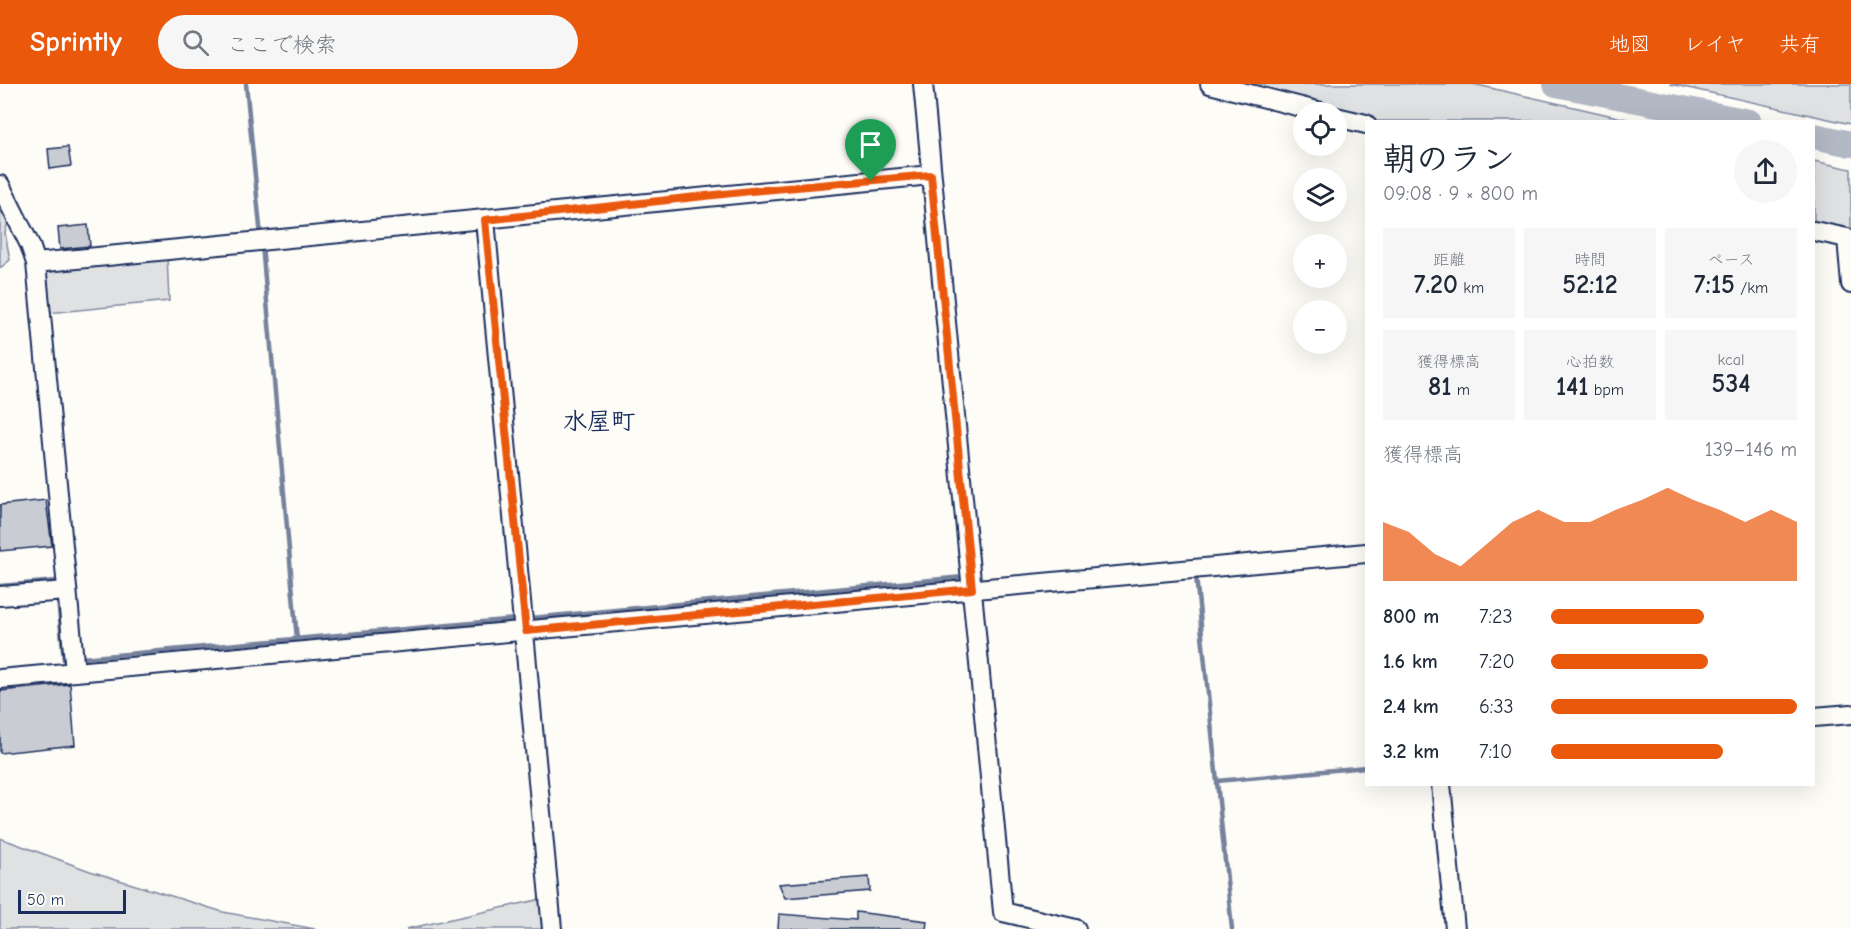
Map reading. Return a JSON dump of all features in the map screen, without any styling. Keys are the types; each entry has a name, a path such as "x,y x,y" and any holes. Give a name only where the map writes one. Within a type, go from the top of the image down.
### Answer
{"street":[{"path":"923,84 1003,912 1076,929"},
{"path":"1210,84 1293,105"},
{"path":"1347,120 1365,124"},
{"path":"36,263 931,175"},
{"path":"0,185 30,245 36,263 75,672"},
{"path":"485,220 526,631 552,929"},
{"path":"1815,231 1847,238 1851,284"},
{"path":"0,679 1365,553"},
{"path":"0,596 67,591"},
{"path":"1815,717 1851,714"},
{"path":"1442,786 1455,929"}],"shaded area":[{"path":"1230,84 1473,84 1631,120 1368,120 1347,114 1347,102 1299,102"},
{"path":"1670,84 1851,84 1851,124"},
{"path":"1815,161 1851,169 1851,232 1815,224"},
{"path":"0,201 9,218 5,233 10,260 0,268"},
{"path":"167,255 169,301 48,313 44,268"},
{"path":"0,838 90,871 223,912 315,929 0,929"},
{"path":"542,899 543,929 406,929"}],"building":[{"path":"68,147 71,166 50,169 48,149"},
{"path":"88,225 90,246 60,249 58,228"},
{"path":"46,500 52,546 0,551 0,505"},
{"path":"70,684 75,745 0,753 0,691"},
{"path":"869,877 870,891 785,898 779,884"},
{"path":"856,912 927,921 926,929 778,929 779,914 856,920"}],"waterway":[{"path":"246,84 261,237"},
{"path":"1556,84 1739,120"},
{"path":"1815,136 1851,144"},
{"path":"262,245 297,640"},
{"path":"1196,576 1232,929"},
{"path":"531,618 963,577"},
{"path":"0,586 56,581"},
{"path":"58,599 64,660"},
{"path":"82,658 516,619"},
{"path":"1217,781 1365,767"}],"district":[{"name":"水屋町","path":"599,421"}],"route":[{"path":"931,175 972,589 526,631 485,220 751,191 871,181 931,175"}]}
